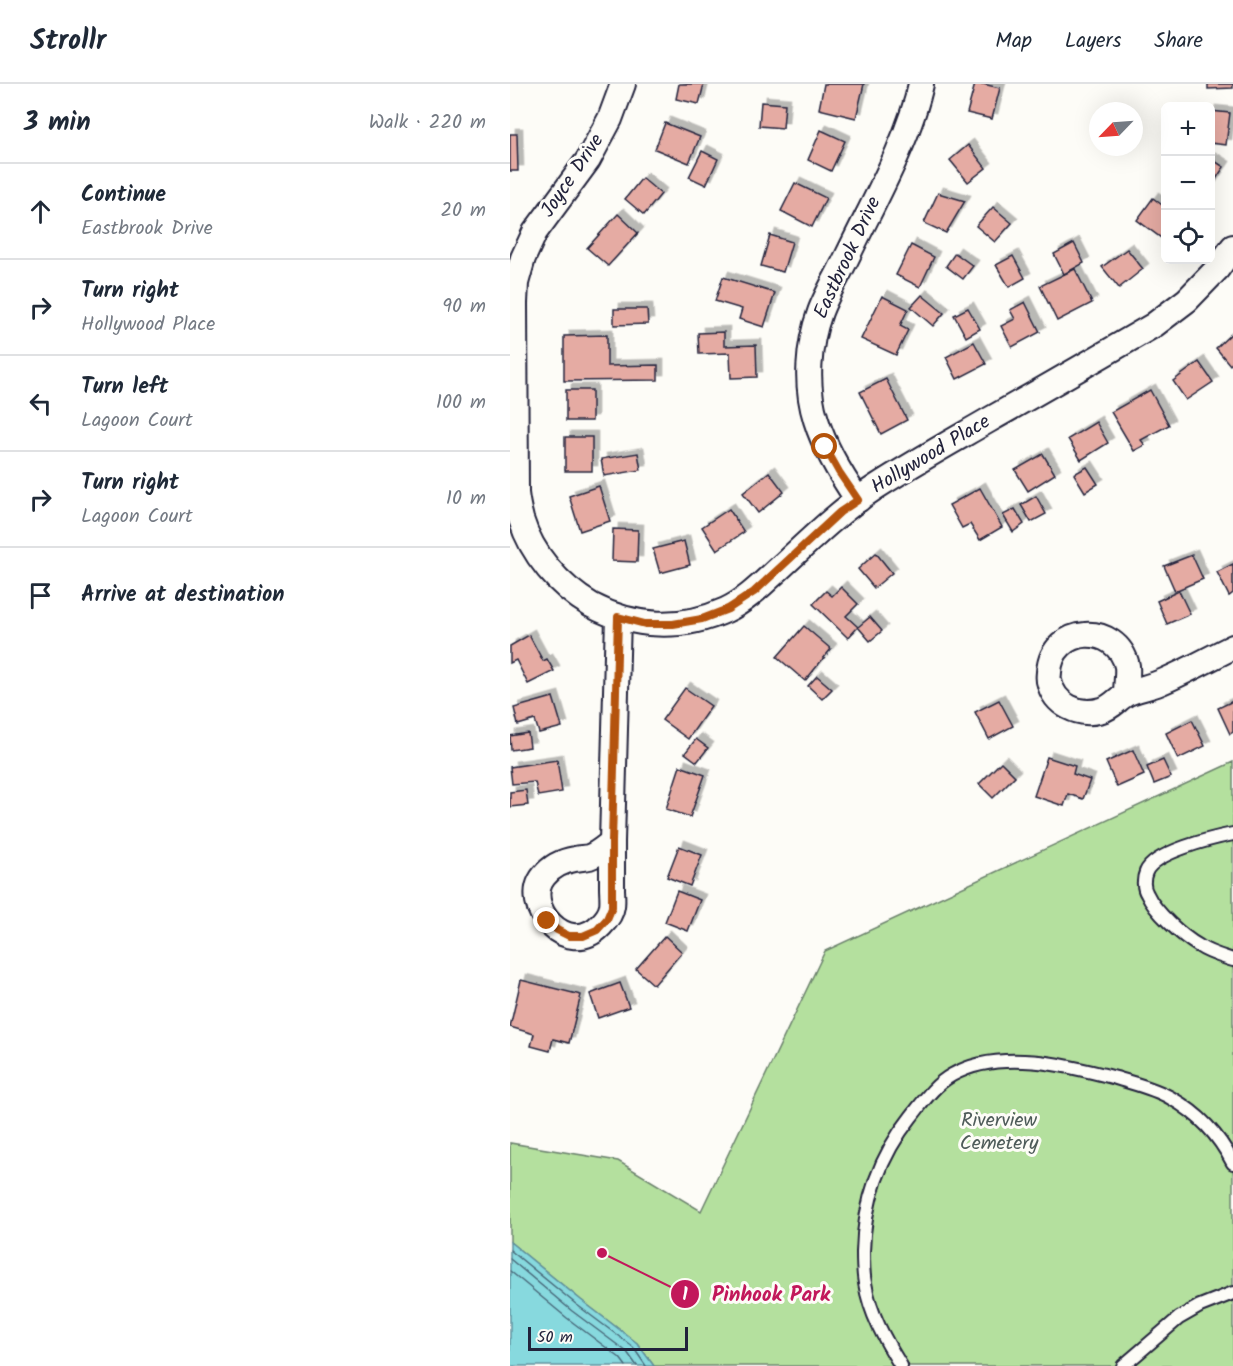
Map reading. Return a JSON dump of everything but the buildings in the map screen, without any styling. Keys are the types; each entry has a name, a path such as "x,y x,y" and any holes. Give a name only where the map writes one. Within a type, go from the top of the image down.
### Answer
{"street":[{"name":"Joyce Drive","path":"618,617 587,602 564,585 532,547 521,520 516,493 515,303 516,283 523,258 535,232 588,160 610,119 623,84"},
{"name":"Eastbrook Drive","path":"858,500 825,447 815,417 810,386 812,341 820,312 895,157 921,84"},
{"name":"Hollywood Place","path":"618,617 645,624 673,624 702,619 728,609 754,592 840,512 858,500 915,463 1154,326 1187,300 1217,269 1233,247"},
{"path":"612,842 618,617"},
{"path":"1126,694 1159,683 1233,647"}],"lane":[{"path":"1233,834 1187,845 1155,862 1146,871 1144,885 1147,895 1174,927 1197,946 1233,960"},
{"path":"901,1366 876,1322 865,1284 863,1239 868,1206 886,1155 905,1125 931,1092 951,1076 988,1062 1023,1061 1090,1071 1150,1088 1170,1097 1205,1123 1233,1162"},
{"path":"1124,1366 1179,1318 1200,1306 1233,1293"}],"green space":[{"name":"Riverview Cemetery","path":"1233,762 1233,1366 654,1366 637,1343 510,1242 510,1143 618,1161 701,1211 825,951"}],"water":[{"path":"510,1242 637,1343 654,1366 510,1366"}],"place":[{"name":"Pinhook Park","path":"602,1253"}],"route":[{"path":"547,921 557,930 569,936 583,936 597,930 607,919 612,907 618,617 645,624 673,624 702,619 728,609 754,592 840,512 858,500 825,447"}]}
